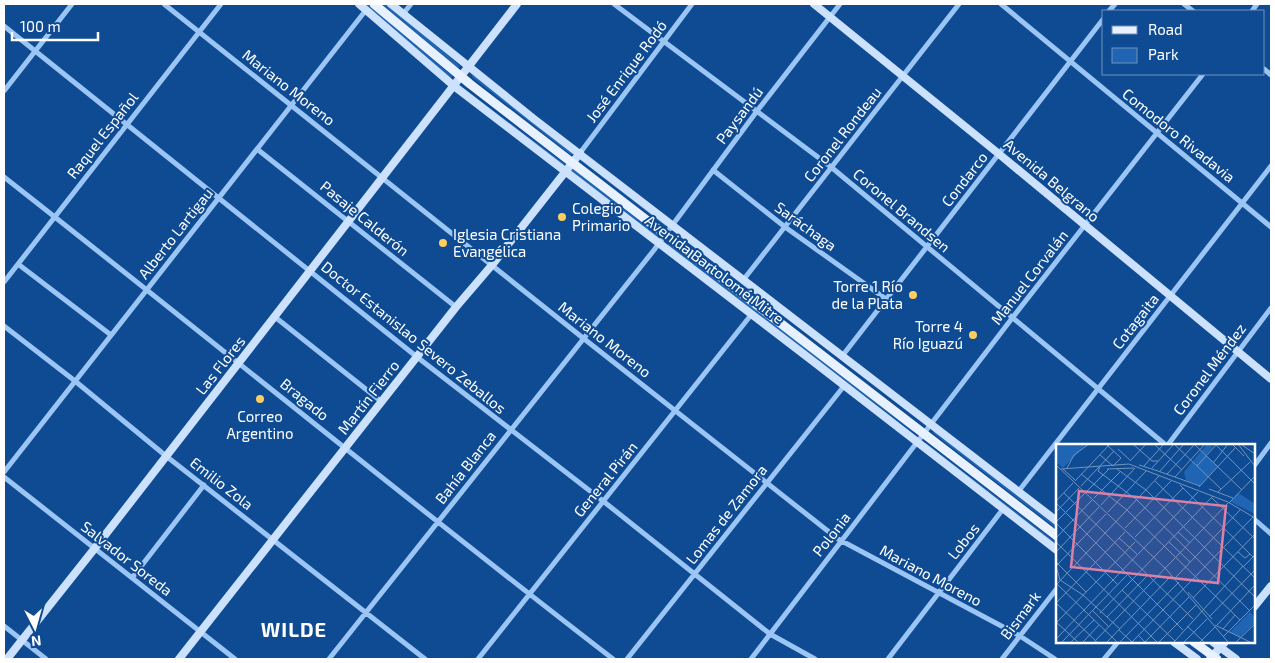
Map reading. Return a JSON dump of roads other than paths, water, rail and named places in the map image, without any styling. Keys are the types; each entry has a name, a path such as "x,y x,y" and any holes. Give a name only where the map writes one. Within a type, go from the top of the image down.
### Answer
{"main road":[{"name":"Avenida Bartolomé Mitre","path":"374,4 460,77 1056,535"},
{"path":"1195,643 1213,658"}],"street":[{"path":"4,91 72,4"},
{"name":"Mariano Moreno","path":"164,4 382,179 842,541 1020,636 1055,659"},
{"name":"Raquel Español","path":"4,282 220,4"},
{"name":"Avenida Bartolomé Mitre","path":"359,4 454,86 1056,550"},
{"name":"Avenida Bartolomé Mitre","path":"392,4 468,67 1056,520"},
{"path":"404,14 412,4"},
{"name":"Las Flores","path":"7,659 517,4"},
{"name":"Coronel Brandsen","path":"614,4 831,167 1165,444"},
{"name":"José Enrique Rodó","path":"580,153 692,4"},
{"name":"Avenida Belgrano","path":"814,4 1086,225 1271,379"},
{"name":"Paysandú","path":"659,244 757,111 840,4"},
{"name":"Coronel Rondeau","path":"744,279 959,4"},
{"name":"Comodoro Rivadavia","path":"1001,4 1271,227"},
{"name":"Alberto Lartigau","path":"4,472 366,10"},
{"name":"Condarco","path":"843,355 1102,21"},
{"name":"Doctor Estanislao Severo Zeballos","path":"4,26 510,430 603,501 770,634 815,659"},
{"name":"Manuel Corvalán","path":"932,424 1156,132 1202,75"},
{"name":"Pasaje Calderón","path":"257,148 456,307"},
{"name":"Martín Fierro","path":"179,659 417,356 492,265 580,153"},
{"name":"Cotagaita","path":"1018,492 1271,166"},
{"name":"Saráchaga","path":"713,170 785,227 886,299"},
{"name":"Bragado","path":"4,177 528,594 613,659"},
{"name":"Bahía Blanca","path":"329,659 659,244"},
{"path":"18,264 111,335"},
{"name":"Coronel Méndez","path":"1169,444 1271,308"},
{"name":"General Pirán","path":"478,659 751,315"},
{"path":"275,317 382,402"},
{"name":"Emilio Zola","path":"4,326 425,659"},
{"name":"Lomas de Zamora","path":"627,659 844,386"},
{"name":"Polonia","path":"751,659 932,424"},
{"path":"1255,465 1271,443"},
{"name":"Salvador Soreda","path":"4,477 235,659"},
{"path":"132,578 204,485"},
{"name":"Lobos","path":"888,659 1003,509"},
{"path":"1255,520 1271,534"},
{"path":"1255,606 1271,586"},
{"name":"Bismark","path":"1002,659 1056,589"},
{"path":"4,626 46,659"},
{"path":"1104,659 1117,643"},
{"path":"1175,643 1197,659"},
{"path":"1213,658 1223,644 1236,659"}],"place":[{"name":"Colegio Primario","path":"562,217"},
{"name":"Iglesia Cristiana Evangélica","path":"443,243"},
{"name":"Torre 1 Río de la Plata","path":"913,295"},
{"name":"Torre 4 Río Iguazú","path":"973,335"},
{"name":"Correo Argentino","path":"260,399"}],"district":[{"name":"WILDE","path":"294,629"}]}
